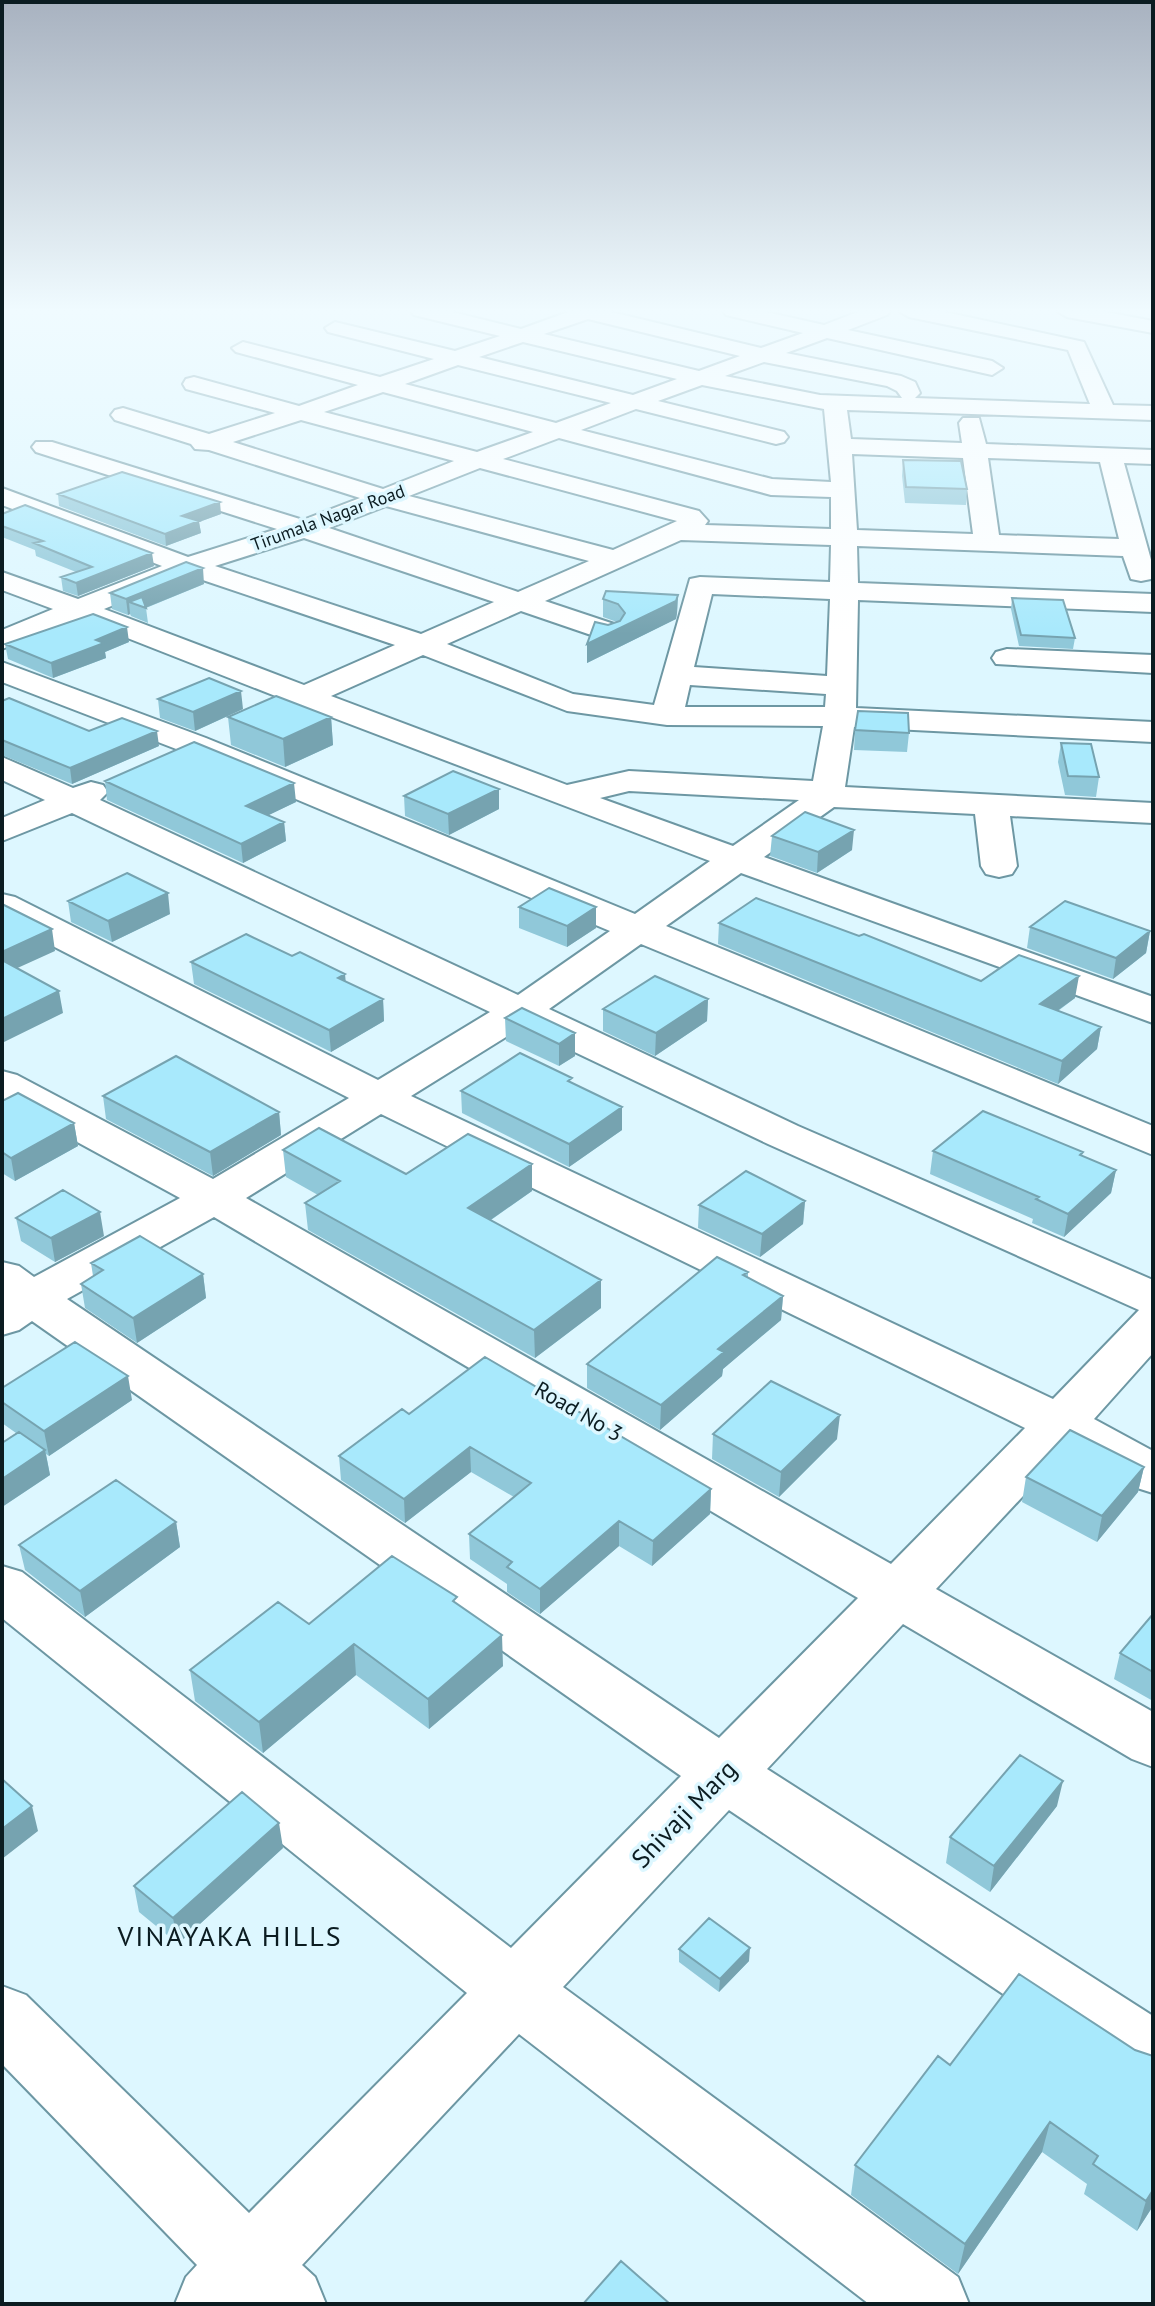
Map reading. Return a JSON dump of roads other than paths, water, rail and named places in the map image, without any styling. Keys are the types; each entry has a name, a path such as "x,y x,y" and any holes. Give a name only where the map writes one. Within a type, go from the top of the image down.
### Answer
{"street":[{"path":"135,419 386,498 614,559"},
{"path":"9,503 70,488 282,419"},
{"path":"155,763 677,532 695,521 690,516 321,419"},
{"path":"510,419 771,487 844,490"},
{"name":"Tirumala Nagar Road","path":"2,640 187,566 304,529 590,419"},
{"path":"701,419 776,437"},
{"path":"837,419 845,539 841,701 827,796 740,860 635,929 522,1010 382,1098 214,1198 13,1298 723,1773 1153,2055"},
{"path":"970,419 987,544"},
{"path":"841,446 1153,457"},
{"path":"44,447 522,600 607,631"},
{"path":"667,716 700,585 1151,603 1110,455"},
{"path":"9,503 421,644 567,702 667,716 841,701 1013,692 1153,664"},
{"path":"677,532 1135,548"},
{"path":"2,580 564,796 1153,1011"},
{"path":"998,597 1013,692"},
{"path":"2,671 195,745 1153,1142"},
{"path":"678,675 841,701"},
{"path":"1013,692 1153,732"},
{"path":"2,767 783,1135 1153,1298"},
{"path":"564,796 629,781 660,781 807,790 827,796 1153,813"},
{"path":"2,831 114,782"},
{"path":"991,805 999,866"},
{"path":"2,905 382,1098 1060,1424 1153,1474"},
{"name":"Road No 3","path":"2,1084 214,1198 1153,1742"},
{"name":"Shivaji Marg","path":"249,2291 515,1991 1060,1424 1153,1322"},
{"path":"2,1587 515,1991 931,2304"},
{"path":"2,2017 249,2291"}],"district":[{"name":"VINAYAKA HILLS","path":"230,1936"}]}
